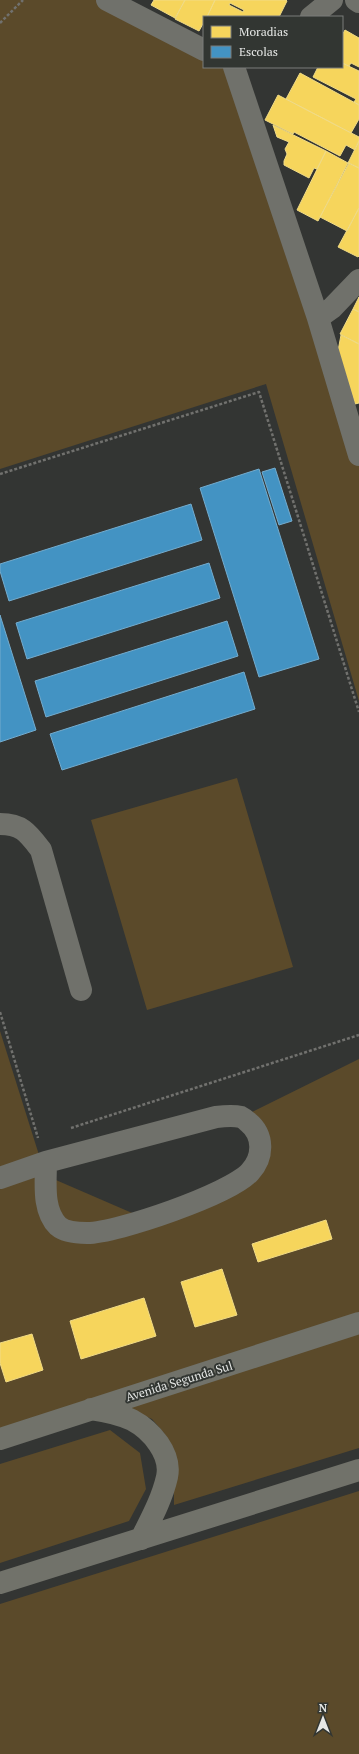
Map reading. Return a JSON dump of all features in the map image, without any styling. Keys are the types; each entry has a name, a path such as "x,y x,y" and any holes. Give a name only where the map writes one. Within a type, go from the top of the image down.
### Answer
{"main road":[{"name":"Avenida Segunda Sul","path":"0,1439 91,1408 359,1323"},
{"path":"91,1408 132,1420 147,1430 162,1449 166,1459 168,1476 156,1511 141,1539"},
{"path":"0,1583 359,1470"}],"street":[{"path":"107,0 203,49"},
{"path":"312,16 332,0"},
{"path":"234,68 318,318 359,454"},
{"path":"318,318 332,308 359,280"},
{"path":"0,824 14,825 29,833 41,850 80,990"},
{"path":"0,1178 46,1162 216,1117 242,1117 253,1126 260,1137 261,1150 257,1163 250,1172 236,1183 213,1195 107,1231 87,1233 68,1232 58,1226 52,1218 46,1202 46,1162"}],"path":[{"path":"0,23 23,0"},
{"path":"0,474 260,392 359,712"},
{"path":"0,1012 38,1139 46,1136"},
{"path":"68,1129 359,1035"}],"shaded area":[{"path":"0,0 113,0 203,49 203,68 234,68 359,455 359,701 266,384 0,469"},
{"path":"237,778 293,967 147,1010 91,820"},
{"path":"0,1031 39,1155 0,1167"},
{"path":"359,1059 359,1325 0,1439 0,1184 42,1174 146,1219 257,1163 242,1117"},
{"path":"359,1330 359,1448 174,1505 174,1454 164,1433 152,1419 119,1405"},
{"path":"110,1430 140,1453 146,1489 129,1521 0,1563 0,1464"},
{"path":"359,1491 359,1754 0,1754 0,1604"}],"building: Moradias":[{"path":"154,0 185,0 175,18 151,5"},
{"path":"185,0 215,0 207,16 203,16 203,24 199,31 175,19"},
{"path":"215,0 287,1 280,16 207,16","holes":["230,3 244,10 243,12 229,5"]},
{"path":"345,30 359,38 359,67 351,63 349,66 343,63 343,33"},
{"path":"343,63 359,71 359,105 354,102 356,99 313,77 318,68 343,68"},
{"path":"300,73 359,105 359,119 351,133 286,99"},
{"path":"278,95 359,137 355,150 346,145 340,156 294,132 293,134 265,120"},
{"path":"273,125 326,151 317,169 314,168 309,178 284,165 287,154 285,149 289,142 277,137"},
{"path":"359,141 359,168 348,163"},
{"path":"326,151 348,163 318,221 297,210"},
{"path":"349,163 359,168 359,208 347,231 320,217"},
{"path":"359,208 359,256 358,257 338,247"},
{"path":"359,297 359,312 353,309"},
{"path":"353,309 359,312 359,344 340,334"},
{"path":"341,335 359,344 359,403 355,404 338,351"},
{"path":"326,1220 332,1239 258,1262 252,1244"},
{"path":"222,1269 237,1315 195,1327 181,1282"},
{"path":"144,1298 156,1336 81,1359 70,1321"},
{"path":"32,1334 43,1370 6,1382 0,1363 0,1343"}],"building: Escolas":[{"path":"275,468 292,521 279,525 262,472"},
{"path":"259,469 319,659 259,677 200,488"},
{"path":"191,504 202,540 9,601 0,571 0,564"},
{"path":"209,563 220,598 27,659 16,623"},
{"path":"0,615 36,730 0,742"},
{"path":"227,621 238,656 46,717 35,681"},
{"path":"244,672 255,709 62,770 50,734"}]}
